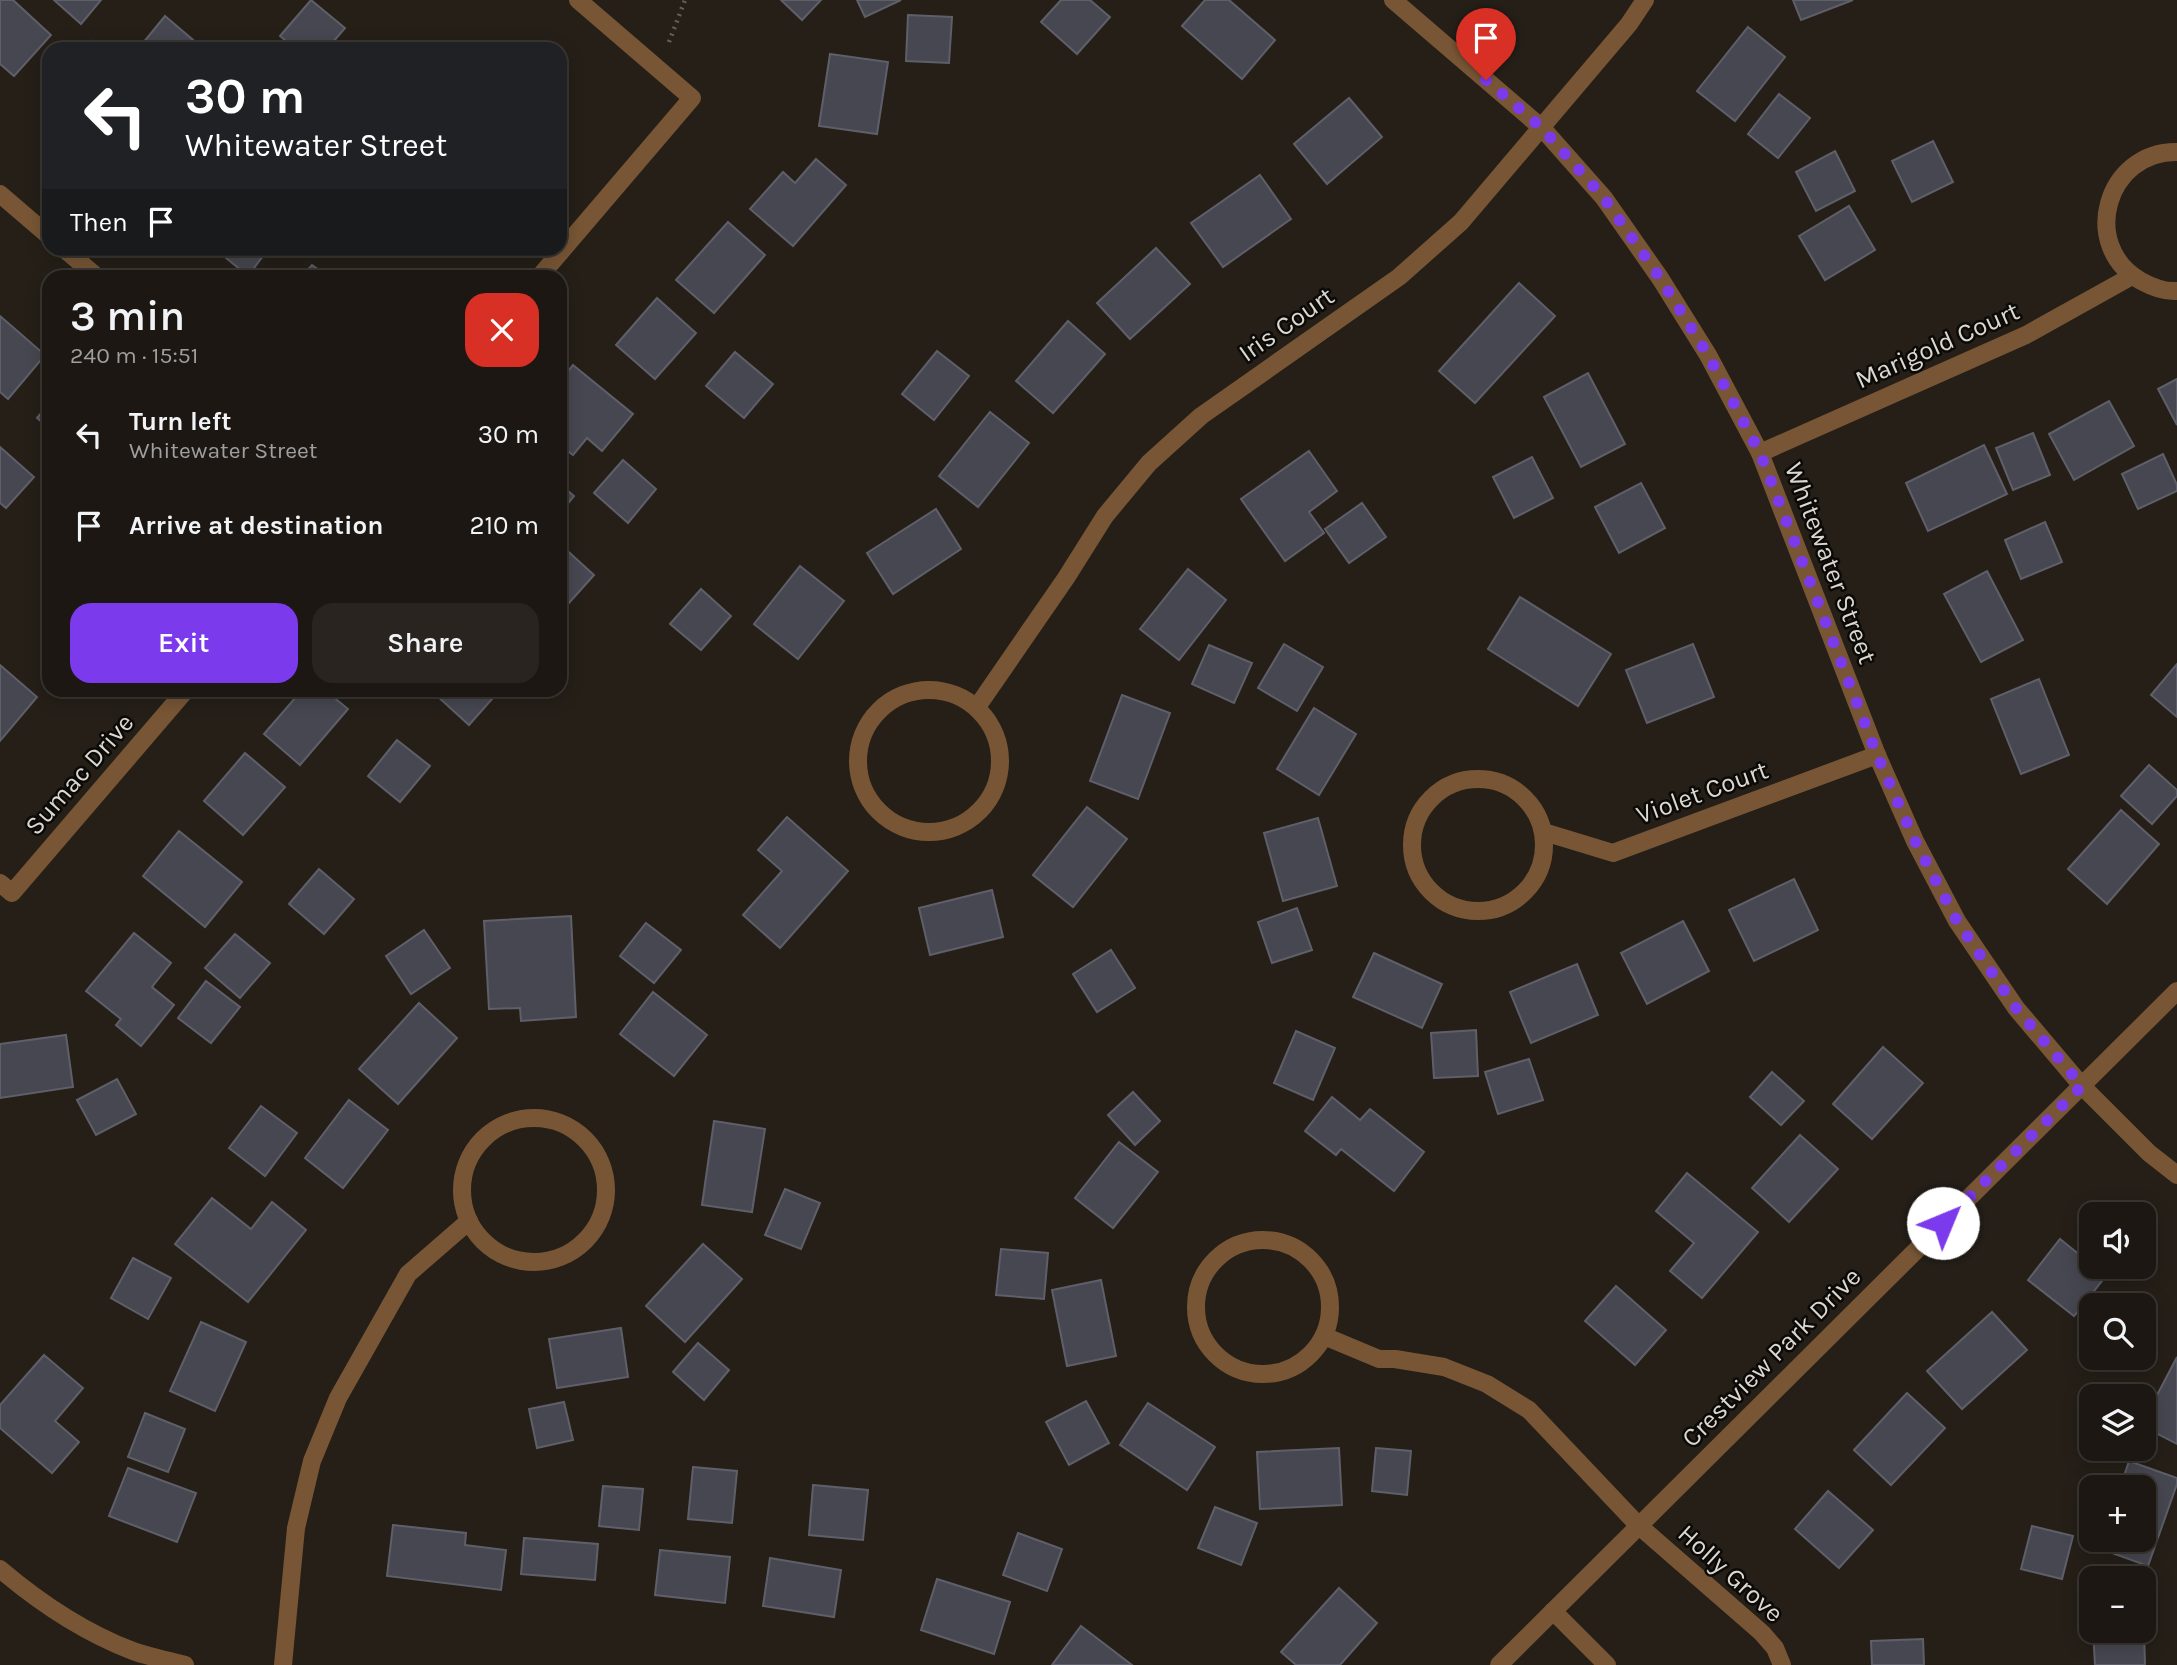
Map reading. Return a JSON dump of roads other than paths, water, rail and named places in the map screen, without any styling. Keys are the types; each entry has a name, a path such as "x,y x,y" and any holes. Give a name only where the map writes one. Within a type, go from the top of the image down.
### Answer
{"street":[{"path":"567,244 692,98 578,0"},
{"name":"Whitewater Street","path":"1393,0 1542,128 1604,198 1660,278 1708,355 1760,453 1877,755 1915,841 1957,921 2016,1008 2082,1086 2149,1153 2177,1175"},
{"name":"Iris Court","path":"977,707 1066,578 1105,516 1149,463 1201,416 1399,277 1461,222 1629,24 1645,0"},
{"path":"2177,152 2165,152 2143,159 2125,173 2112,192 2106,214 2107,238 2116,259 2132,276 2150,286 2177,290"},
{"path":"0,194 42,230"},
{"path":"72,256 89,270"},
{"path":"545,270 557,256"},
{"name":"Marigold Court","path":"1760,453 2026,335 2132,276"},
{"path":"933,689 957,694 977,707 992,725 1000,747 1000,770 994,792 980,811 961,825 939,832 916,832 894,824 876,810 863,789 857,766 860,742 871,720 887,703 909,692 933,689"},
{"name":"Sumac Drive","path":"6,888 180,697"},
{"name":"Violet Court","path":"1544,832 1613,853 1877,755"},
{"path":"1485,778 1506,783 1524,795 1537,812 1544,832 1544,855 1538,876 1523,894 1504,907 1482,912 1459,909 1438,899 1423,882 1414,861 1412,840 1416,820 1428,801 1444,787 1464,779 1485,778"},
{"name":"Crestview Park Drive","path":"1499,1665 2177,991"},
{"path":"535,1118 559,1122 581,1134 597,1153 605,1174 606,1197 600,1220 587,1239 569,1254 547,1261 523,1261 502,1254 483,1241 469,1222 463,1186 464,1174 473,1151 490,1133 511,1121 535,1118"},
{"path":"283,1665 296,1528 313,1461 338,1398 408,1274 469,1222"},
{"path":"1258,1239 1282,1241 1302,1251 1319,1268 1329,1289 1331,1313 1324,1336 1312,1353 1295,1366 1275,1374 1254,1374 1233,1368 1216,1356 1203,1339 1196,1319 1196,1297 1202,1276 1216,1257 1235,1244 1258,1239"},
{"name":"Holly Grove","path":"1324,1336 1379,1359 1444,1367 1487,1384 1529,1410 1638,1525 1762,1633 1775,1648 1782,1665"},
{"path":"0,1569 26,1592 76,1625 134,1651 185,1665"},
{"path":"1553,1611 1607,1665"}]}
